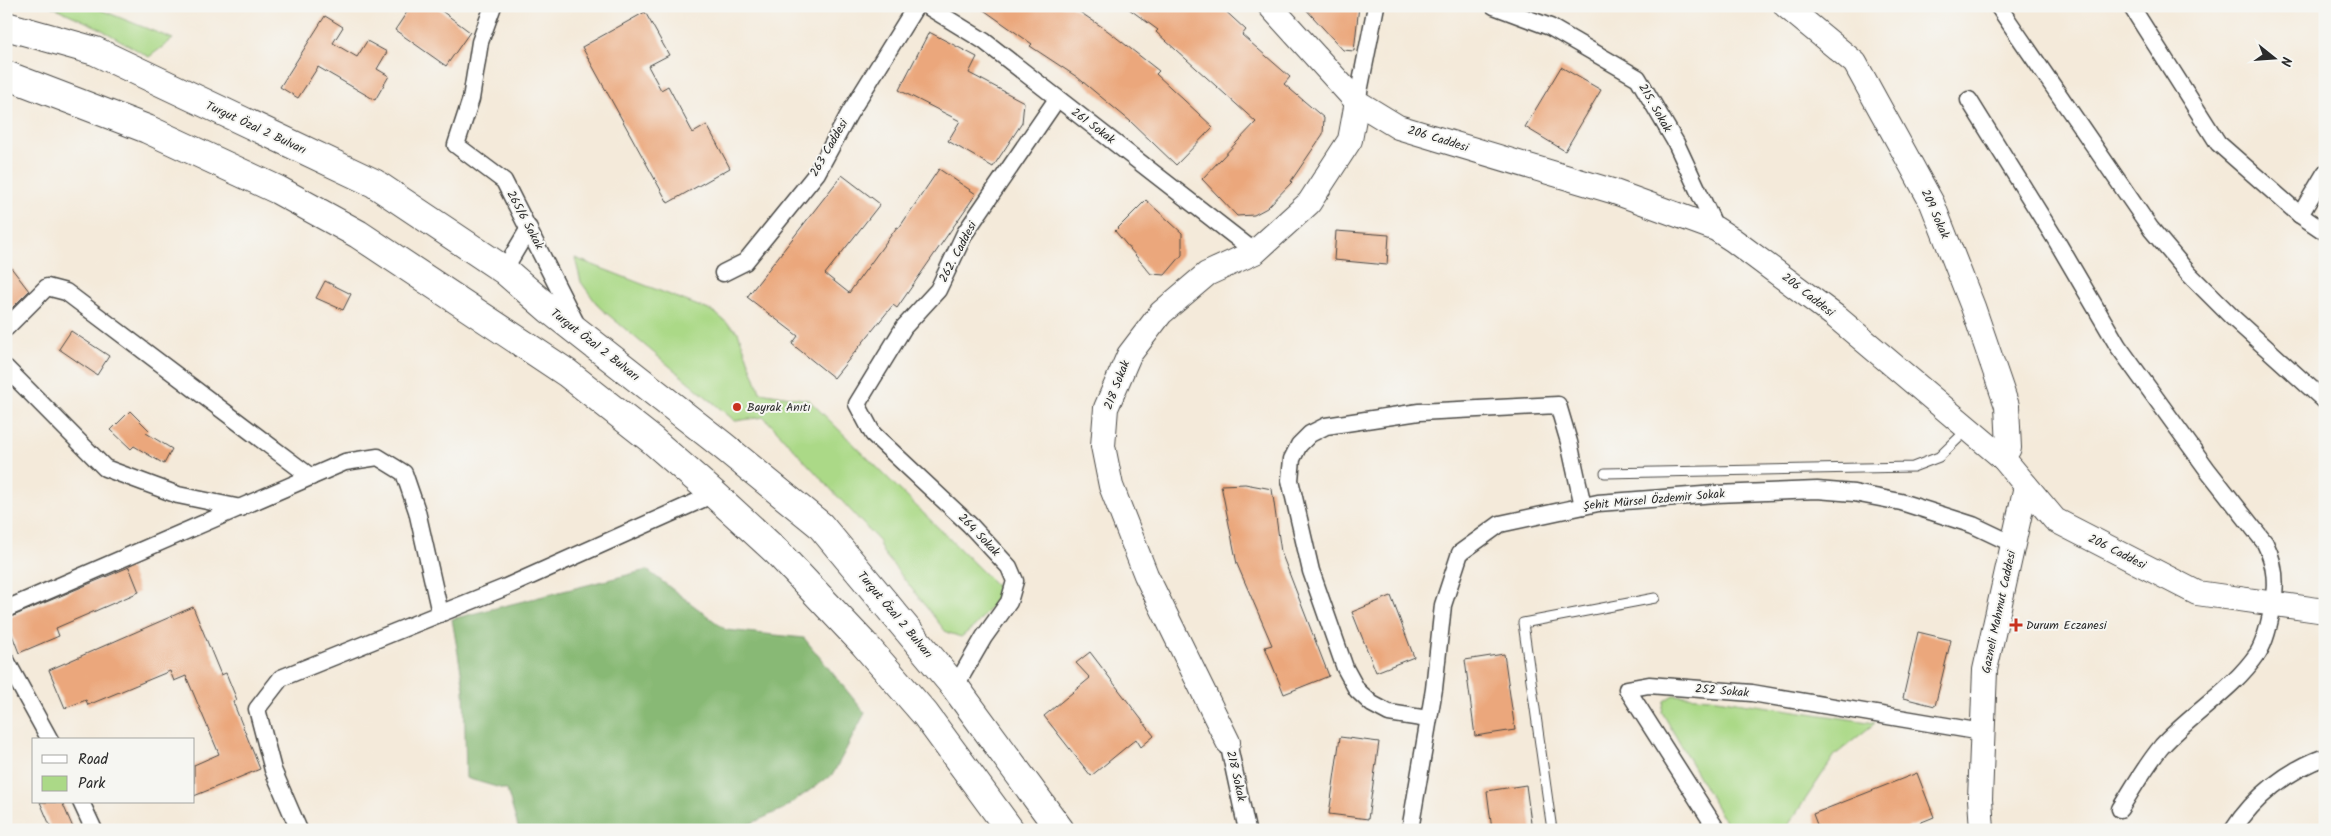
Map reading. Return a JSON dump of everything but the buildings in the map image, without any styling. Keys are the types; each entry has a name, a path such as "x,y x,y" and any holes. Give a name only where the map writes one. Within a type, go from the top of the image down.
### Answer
{"highway":[{"name":"Turgut Özal 2 Bulvarı","path":"6,26 95,51 374,184 504,270 583,336 820,525 955,687 1060,830"},
{"path":"6,75 147,128 278,190 358,234 567,373 652,440 777,552 876,658 925,714 1010,830"}],"street":[{"name":"265/6 Sokak","path":"493,6 480,42 471,99 456,145 504,181 583,336"},
{"name":"263 Caddesi","path":"723,273 745,262 817,173 849,114 916,6"},
{"name":"261 Sokak","path":"927,6 984,41 1255,252"},
{"name":"206 Caddesi","path":"1270,6 1357,102 1398,127 1612,191 1716,229 1835,316 2003,458 2055,520 2197,593 2325,611"},
{"path":"1357,102 1376,6"},
{"name":"215. Sokak","path":"1494,6 1550,27 1638,78 1676,143 1716,229"},
{"name":"209 Sokak","path":"1786,6 1855,62 1932,203 1973,307 2007,406 2009,448 2003,458"},
{"path":"1998,6 2151,229 2189,274 2232,318 2325,401"},
{"path":"2131,6 2218,143 2300,215 2325,232"},
{"name":"262. Caddesi","path":"857,404 904,327 938,290 965,233 1057,99"},
{"path":"1969,100 2056,240 2118,346 2208,470 2265,543 2272,556 2275,571 2273,603 2267,632 2258,652 2244,669 2162,746 2120,810"},
{"name":"218 Sokak","path":"1247,830 1228,742 1146,575 1111,486 1104,446 1106,408 1129,355 1160,313 1207,274 1255,252 1309,203 1350,140 1357,102"},
{"path":"2300,215 2325,173"},
{"path":"504,270 529,228"},
{"path":"6,328 47,287 66,292 311,477"},
{"path":"6,368 105,468 178,494 241,508"},
{"name":"264 Sokak","path":"857,404 873,434 970,525 1009,567 1015,581 1009,602 984,637 955,687"},
{"path":"1428,719 1389,713 1372,704 1357,690 1345,668 1311,571 1290,480 1292,459 1298,445 1310,434 1326,426 1419,412 1558,404 1569,442 1583,506"},
{"path":"6,610 345,462 378,457 404,473 417,512 440,614"},
{"name":"Gazneli Mahmut Caddesi","path":"1982,830 1980,799 1985,670 2026,486"},
{"name":"Şehit Mürsel Özdemir Sokak","path":"1410,830 1434,689 1443,605 1460,553 1500,524 1598,503 1716,494 1817,490 1854,493 1909,504 1973,525 2013,544"},
{"path":"296,829 273,770 257,709 281,678 506,587 714,494"},
{"path":"6,660 49,738"},
{"name":"252 Sokak","path":"1715,829 1627,689 1648,685 1752,693 1982,732"},
{"path":"2233,830 2240,819 2270,788 2308,763 2325,757"},
{"path":"82,804 94,830"}],"lane":[{"path":"1605,473 1913,467 1939,457 1968,429"},
{"path":"1552,830 1522,623 1655,598"}],"green space":[{"path":"51,6 91,6 173,39 149,57 97,27"},
{"path":"575,258 714,312 738,332 760,392 809,400 996,585 998,598 975,626 961,637 946,632 882,551 878,540 764,417 735,421 599,307 581,282"},
{"path":"647,570 726,630 804,638 865,713 833,774 783,809 736,830 519,830 507,790 466,778 464,688 452,619"},
{"path":"1673,695 1710,698 1875,723 1835,755 1785,830 1732,830 1720,814 1662,712 1664,701"}],"place":[{"name":"Bayrak Anıtı","path":"737,407"},
{"name":"Durum Eczanesi","path":"2016,625"}]}
